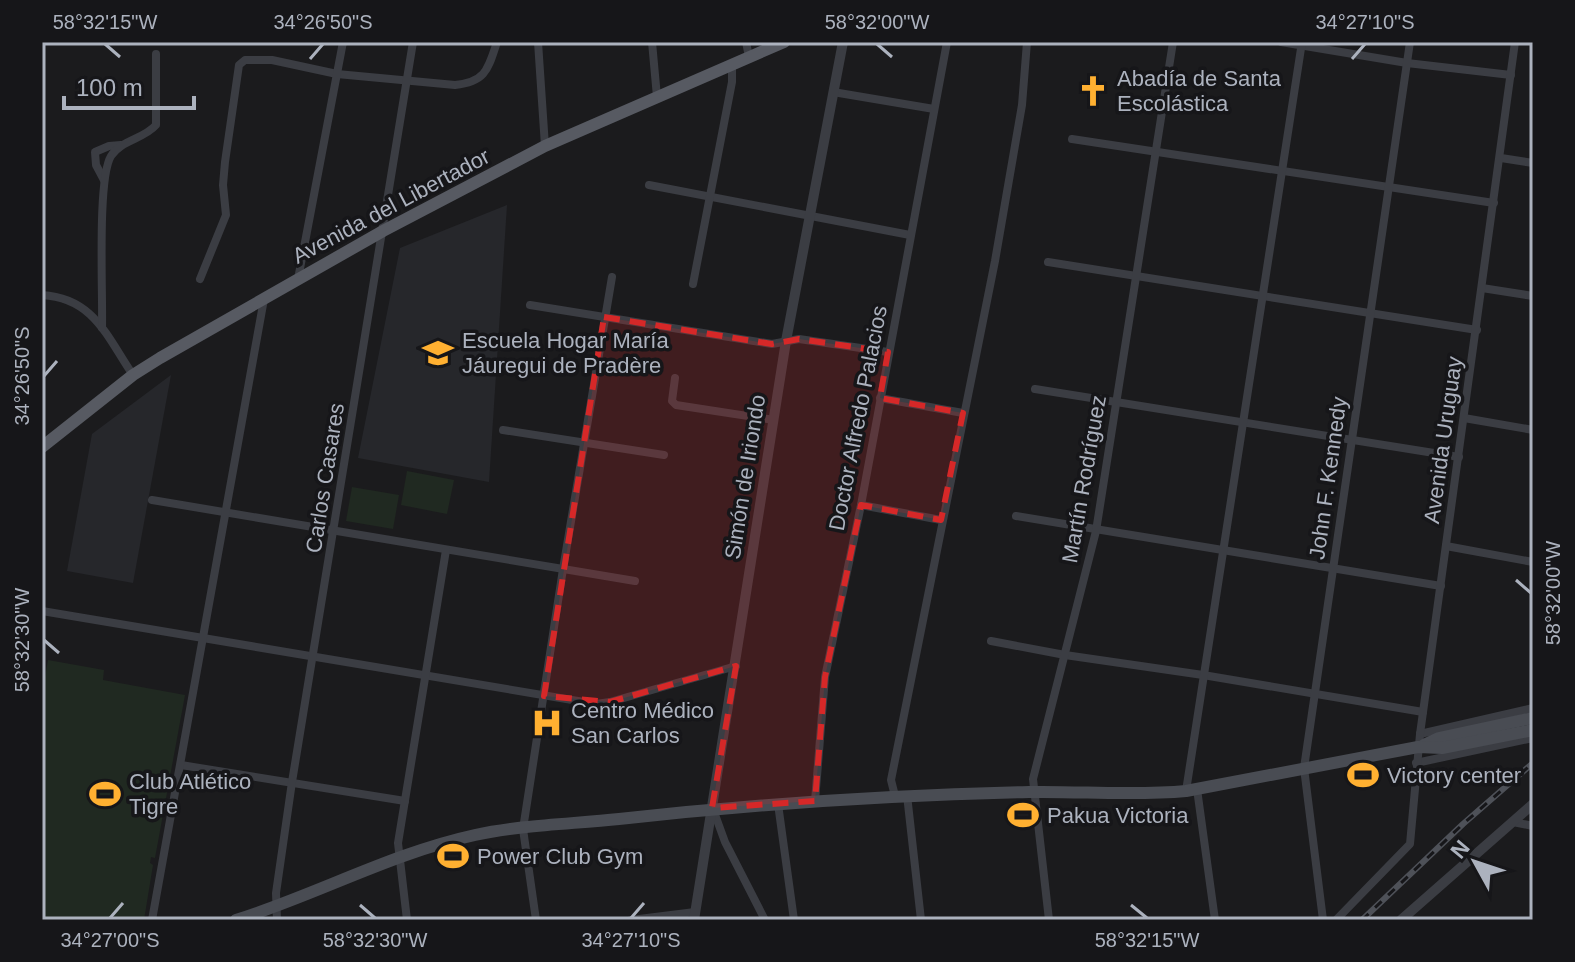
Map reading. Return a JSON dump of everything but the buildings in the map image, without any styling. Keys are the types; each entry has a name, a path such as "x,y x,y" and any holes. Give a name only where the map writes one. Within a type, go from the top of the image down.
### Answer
{"main road":[{"name":"Avenida del Libertador","path":"42,447 133,375 383,231 545,146 784,42"},
{"path":"236,920 468,836 712,808 815,801 1033,792 1191,790 1533,718"},
{"path":"1419,741 1442,748 1533,730"}],"street":[{"path":"298,279 343,42"},
{"name":"Carlos Casares","path":"277,920 275,905 292,782 413,42"},
{"path":"200,279 226,215 223,185 225,162 239,65 245,60 272,60 337,74 407,82 470,84 482,78 490,66 497,42"},
{"path":"538,42 545,146"},
{"path":"652,42 657,97"},
{"path":"746,42 749,57"},
{"name":"Simón de Iriondo","path":"695,916 786,341 843,42"},
{"name":"Doctor Alfredo Palacios","path":"815,801 825,677 861,505 947,42"},
{"path":"921,920 901,796 891,780 995,261 1019,121 1027,42"},
{"name":"Martín Rodríguez","path":"1049,920 1033,779 1096,531 1173,42"},
{"path":"1281,42 1407,63 1511,75"},
{"name":"John F. Kennedy","path":"1323,920 1304,768 1410,42"},
{"name":"Avenida Uruguay","path":"1336,920 1410,844 1416,763 1515,42"},
{"path":"1215,920 1191,790 1203,675 1302,44"},
{"path":"102,328 104,180 112,153 122,145 150,133 156,125 156,54"},
{"path":"693,284 732,82 732,65"},
{"path":"833,92 934,109"},
{"path":"1072,139 1494,203"},
{"path":"104,180 96,165 95,152 122,145"},
{"path":"1501,158 1533,163"},
{"path":"649,185 910,235"},
{"path":"1048,262 1477,330"},
{"path":"536,920 523,829 612,277"},
{"path":"1482,288 1533,296"},
{"path":"42,295 70,300 84,307 133,375"},
{"path":"152,920 264,298"},
{"path":"530,305 772,344 799,339 888,352"},
{"path":"675,378 672,401 676,405 774,420"},
{"path":"1035,389 1459,457"},
{"path":"880,398 963,413"},
{"path":"1464,418 1533,430"},
{"path":"503,430 664,455"},
{"path":"152,500 635,581"},
{"path":"861,505 941,520"},
{"path":"1016,516 1441,586"},
{"path":"1446,546 1533,562"},
{"path":"407,920 398,843 446,550"},
{"path":"42,611 596,704 736,666"},
{"path":"991,641 1423,712"},
{"path":"1419,741 1533,708"},
{"path":"1416,763 1533,738"},
{"path":"181,765 405,801"},
{"path":"778,804 794,920"},
{"path":"1401,920 1533,804"},
{"path":"712,808 725,842 765,920"},
{"path":"1513,822 1533,826"},
{"path":"631,920 695,916"}],"highlighted area":[{"path":"604,317 772,344 799,339 888,352 880,398 963,413 941,520 861,505 825,677 815,801 712,808 736,666 610,702 544,696"}],"shaded area":[{"name":"Escuela Hogar María Jáuregui de Pradère","path":"507,205 489,482 358,458 400,248"},
{"path":"171,375 133,583 67,571 92,434"},
{"path":"407,471 454,480 447,514 401,505"},
{"path":"352,487 399,495 393,529 346,521"},
{"name":"Club Atlético Tigre","path":"48,660 104,670 103,680 185,695 155,858 151,857 150,863 153,865 144,920 42,920 42,693"}],"railway":[{"path":"1362,920 1463,824 1533,763"}],"place":[{"name":"Abadía de Santa Escolástica","path":"1093,91"},
{"name":"Escuela Hogar María Jáuregui de Pradère","path":"438,353"},
{"name":"Centro Médico San Carlos","path":"547,723"},
{"name":"Victory center","path":"1363,775"},
{"name":"Club Atlético Tigre","path":"105,794"},
{"name":"Pakua Victoria","path":"1023,815"},
{"name":"Power Club Gym","path":"453,856"}]}
